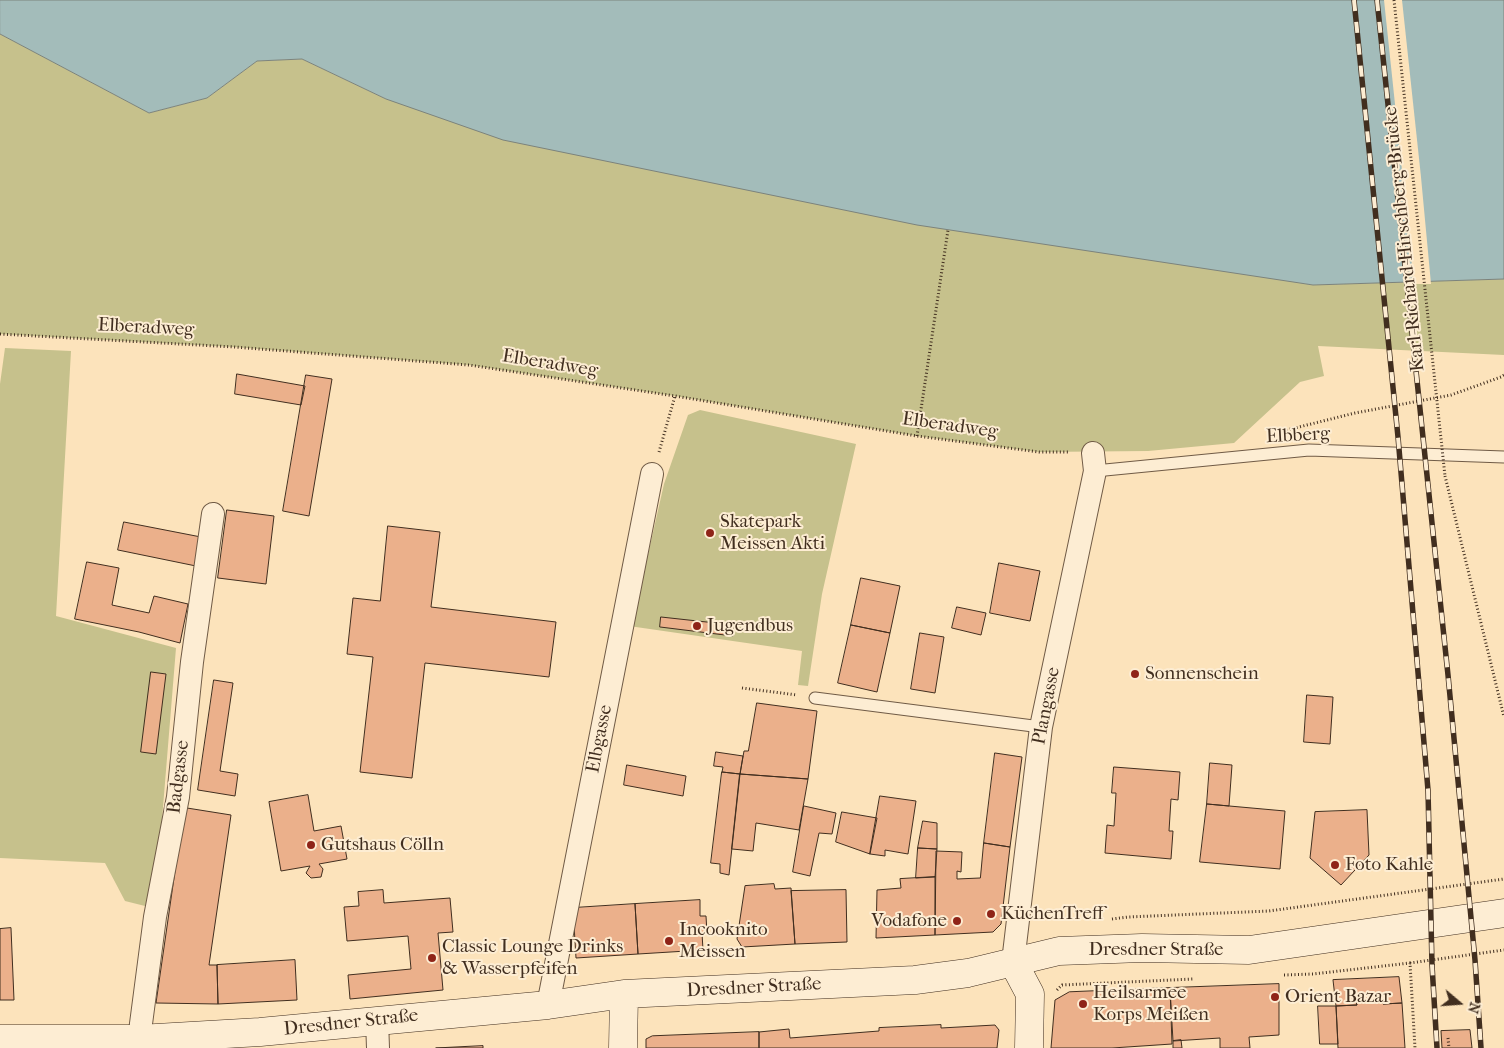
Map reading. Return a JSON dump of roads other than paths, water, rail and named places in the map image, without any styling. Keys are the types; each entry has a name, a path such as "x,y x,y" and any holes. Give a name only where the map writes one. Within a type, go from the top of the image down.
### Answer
{"main road":[{"name":"Dresdner Straße","path":"0,1039 139,1038 260,1032 548,1005 624,994 914,980 968,973 1059,951 1142,948 1249,950 1504,913"},
{"path":"1014,962 1030,994 1029,1048"},
{"path":"623,1048 624,994"}],"street":[{"name":"Plangasse","path":"1014,962 1041,727 1094,462"},
{"name":"Elbgasse","path":"548,1005 652,474"},
{"name":"Badgasse","path":"139,1038 155,918 178,797 192,662 213,514"},
{"path":"377,1020 378,1048"}],"lane":[{"name":"Elbberg","path":"1094,462 1309,450 1504,456"},
{"path":"815,698 1041,727"}],"water":[{"path":"0,0 1504,0 1504,279 1313,285 917,225 503,140 386,99 302,59 257,61 207,98 149,113 0,34"}],"railway":[{"path":"1354,0 1398,437 1428,790 1432,965 1437,1048"},
{"path":"1377,0 1448,675 1475,960 1481,1048"}],"place":[{"name":"Skatepark Meissen Akti","path":"710,533"},
{"name":"Jugendbus","path":"697,626"},
{"name":"Sonnenschein","path":"1135,674"},
{"name":"Gutshaus Cölln","path":"311,845"},
{"name":"Foto Kahle","path":"1335,865"},
{"name":"KüchenTreff","path":"991,914"},
{"name":"Vodafone","path":"957,921"},
{"name":"Incooknito Meissen","path":"669,941"},
{"name":"Classic Lounge Drinks & Wasserpfeifen","path":"432,958"},
{"name":"Orient Bazar","path":"1275,997"},
{"name":"Heilsarmee Korps Meißen","path":"1083,1004"}]}
